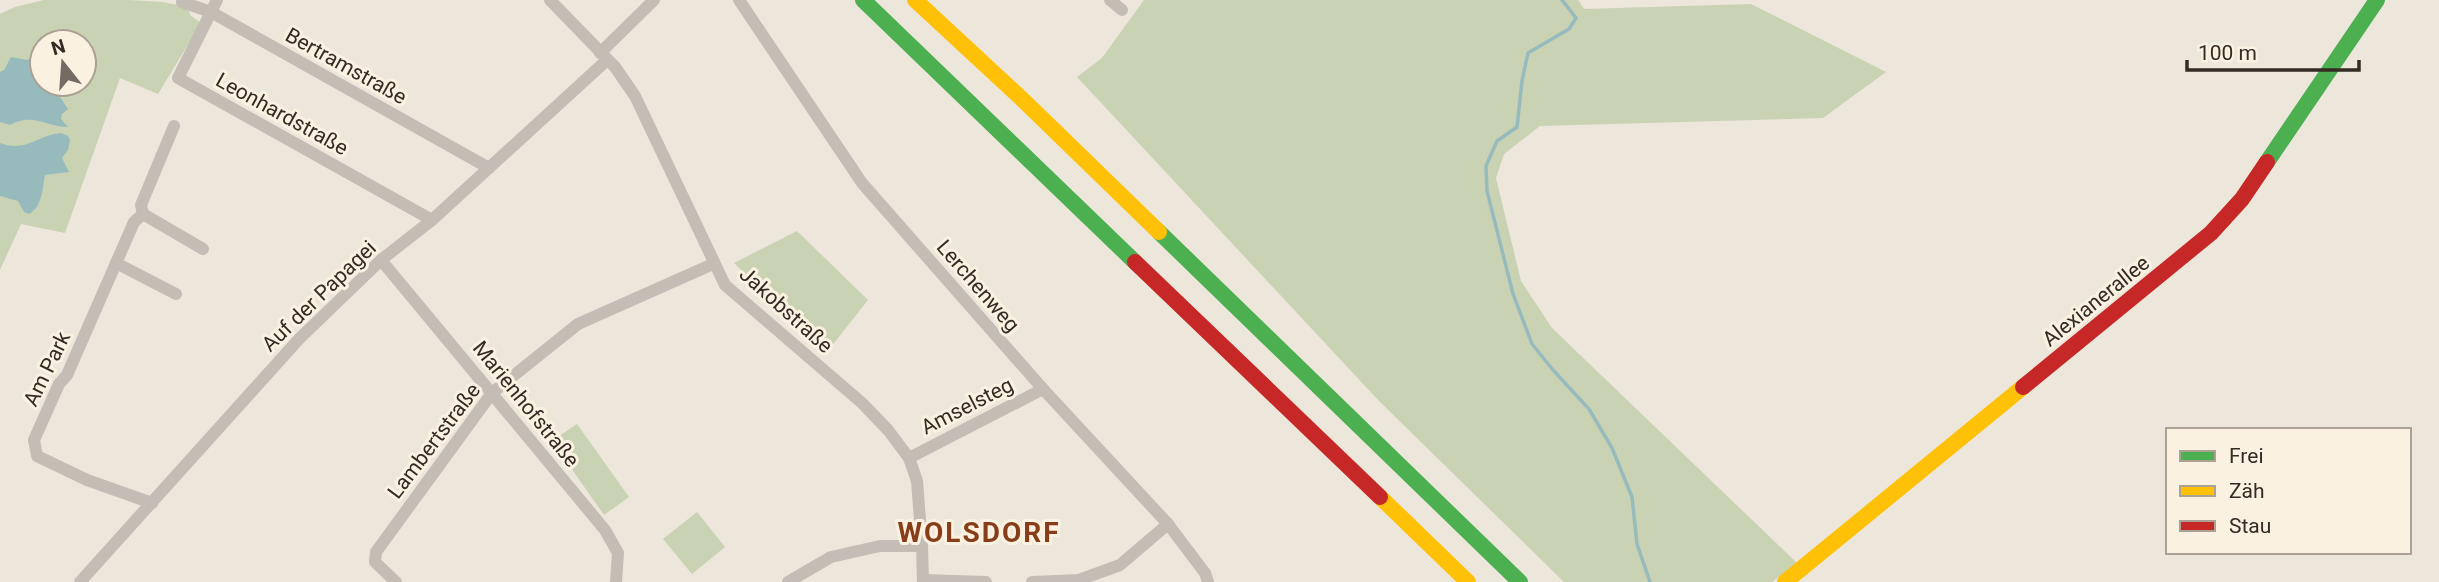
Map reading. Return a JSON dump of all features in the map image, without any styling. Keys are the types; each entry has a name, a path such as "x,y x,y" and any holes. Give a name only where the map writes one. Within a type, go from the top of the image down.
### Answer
{"main road":[{"path":"863,0 1468,582"},
{"path":"915,0 1023,100 1520,582"},
{"name":"Alexianerallee","path":"1785,582 2211,233 2242,199 2377,0"}],"street":[{"name":"Auf der Papagei","path":"80,582 299,339 381,260 432,220 489,168 603,56 654,0"},
{"path":"637,18 642,19 665,0"},
{"name":"Lerchenweg","path":"738,0 862,183 1043,388 1168,524 1206,573 1208,582"},
{"path":"1110,0 1122,10"},
{"name":"Jakobstraße","path":"553,1 615,68 635,96 725,285 862,403 888,430 909,458 917,481 923,581"},
{"name":"Bertramstraße","path":"182,2 214,6 489,168"},
{"name":"Leonhardstraße","path":"214,6 178,78 432,220"},
{"name":"Am Park","path":"152,503 87,480 37,456 34,440 59,384 67,375 134,222 143,214 141,205 174,127"},
{"path":"143,214 203,249"},
{"name":"Marienhofstraße","path":"381,260 604,530 618,553 616,582"},
{"path":"116,263 176,294"},
{"name":"Lambertstraße","path":"396,582 377,566 376,552 492,393 578,324 713,264"},
{"name":"Amselsteg","path":"909,458 1043,388"},
{"path":"1032,582 1079,580 1120,565 1168,524"},
{"path":"788,582 802,578 831,557 880,546 922,546"},
{"path":"923,581 986,582"}],"green space":[{"path":"44,0 129,0 187,7 191,16 201,23 158,94 120,78 65,233 21,224 0,270 0,14 15,7"},
{"path":"1144,0 1578,0 1584,9 1751,4 1886,72 1823,118 1540,126 1504,154 1496,178 1521,281 1552,328 1797,563 1772,582 1564,582 1379,401 1077,77 1102,58"},
{"path":"797,231 868,300 827,352 734,263"},
{"path":"577,424 629,497 604,515 552,441"},
{"path":"697,512 725,547 692,574 663,539"}],"water":[{"path":"11,57 27,60 28,98 61,98 68,109 61,119 68,127 33,120 18,121 10,125 0,122 0,72"},
{"path":"61,133 70,140 68,150 62,158 69,172 45,175 41,197 34,211 29,214 24,212 18,201 0,196 0,143 9,146 24,145"}],"waterway":[{"path":"1562,0 1576,18 1569,29 1528,53 1517,127 1497,141 1486,166 1487,191 1513,294 1532,344 1589,409 1612,448 1632,497 1637,544 1650,582"}],"traffic: fast":[{"path":"863,0 1135,262"},
{"path":"2267,162 2377,0"},
{"path":"1159,232 1520,582"}],"traffic: slow":[{"path":"915,0 1159,232"},
{"path":"1785,582 2023,387"},
{"path":"1380,497 1468,582"}],"traffic: jam":[{"path":"2023,387 2211,233 2242,199 2267,162"},
{"path":"1135,262 1380,497"}],"district":[{"name":"WOLSDORF","path":"979,532"}]}
